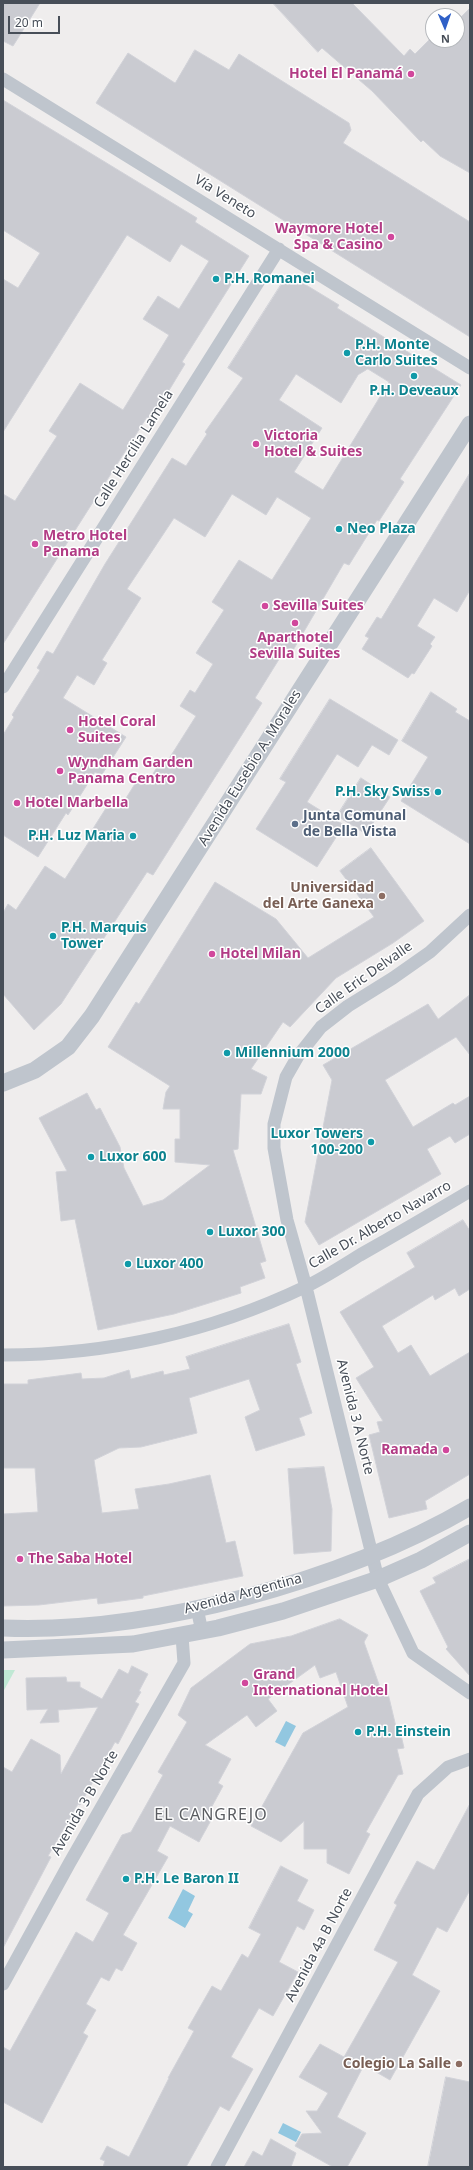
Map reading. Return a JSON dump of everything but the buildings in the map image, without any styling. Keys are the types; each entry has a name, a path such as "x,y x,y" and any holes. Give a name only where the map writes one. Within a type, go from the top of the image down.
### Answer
{"street":[{"name":"Vía Veneto","path":"3,79 470,368"},
{"name":"Calle Hercilia Lamela","path":"3,687 279,249"},
{"name":"Avenida Eusebio A. Morales","path":"3,1083 35,1070 68,1047 92,1016 470,424"},
{"name":"Calle Eric Delvalle","path":"306,1287 287,1220 274,1148 274,1124 286,1077 298,1056 321,1027 348,1006 393,978 430,952 470,915"},
{"name":"Calle Dr. Alberto Navarro","path":"3,1355 33,1355 99,1349 177,1334 235,1317 306,1287 470,1191"},
{"name":"Avenida 3 A Norte","path":"306,1287 378,1579 413,1653 470,1693"},
{"name":"Avenida Argentina","path":"3,1628 74,1626 164,1615 271,1589 403,1542 470,1507"},
{"name":"Avenida Argentina","path":"3,1650 133,1644 202,1632 283,1611 378,1579 421,1560 470,1533"},
{"path":"197,1608 202,1632"},
{"name":"Avenida 3 B Norte","path":"3,1984 69,1864 184,1663 182,1636"},
{"name":"Avenida 4a B Norte","path":"217,2167 418,1794 448,1767 470,1759"}],"green space":[{"path":"3,1670 15,1670 3,1692"}],"water":[{"path":"286,1721 296,1726 285,1747 275,1742"},
{"path":"183,1889 195,1896 188,1911 193,1914 185,1928 168,1918"},
{"path":"283,2123 301,2132 296,2142 278,2133"}],"place":[{"name":"Hotel El Panamá","path":"411,74"},
{"name":"Waymore Hotel Spa & Casino","path":"391,237"},
{"name":"P.H. Romanei","path":"216,279"},
{"name":"P.H. Monte Carlo Suites","path":"347,353"},
{"name":"P.H. Deveaux","path":"414,376"},
{"name":"Victoria Hotel & Suites","path":"256,444"},
{"name":"Neo Plaza","path":"339,529"},
{"name":"Metro Hotel Panama","path":"35,544"},
{"name":"Sevilla Suites","path":"265,606"},
{"name":"Aparthotel Sevilla Suites","path":"295,623"},
{"name":"Hotel Coral Suites","path":"70,730"},
{"name":"Wyndham Garden Panama Centro","path":"60,771"},
{"name":"P.H. Sky Swiss","path":"438,792"},
{"name":"Hotel Marbella","path":"17,803"},
{"name":"Junta Comunal de Bella Vista","path":"295,824"},
{"name":"P.H. Luz Maria","path":"133,836"},
{"name":"Universidad del Arte Ganexa","path":"382,896"},
{"name":"P.H. Marquis Tower","path":"53,936"},
{"name":"Hotel Milan","path":"212,954"},
{"name":"Millennium 2000","path":"227,1053"},
{"name":"Luxor Towers 100-200","path":"371,1142"},
{"name":"Luxor 600","path":"91,1157"},
{"name":"Luxor 300","path":"210,1232"},
{"name":"Luxor 400","path":"128,1264"},
{"name":"Ramada","path":"446,1450"},
{"name":"The Saba Hotel","path":"20,1559"},
{"name":"Grand International Hotel","path":"245,1683"},
{"name":"P.H. Einstein","path":"358,1732"},
{"name":"P.H. Le Baron II","path":"126,1879"},
{"name":"Colegio La Salle","path":"459,2064"}],"district":[{"name":"EL CANGREJO","path":"211,1815"}]}
